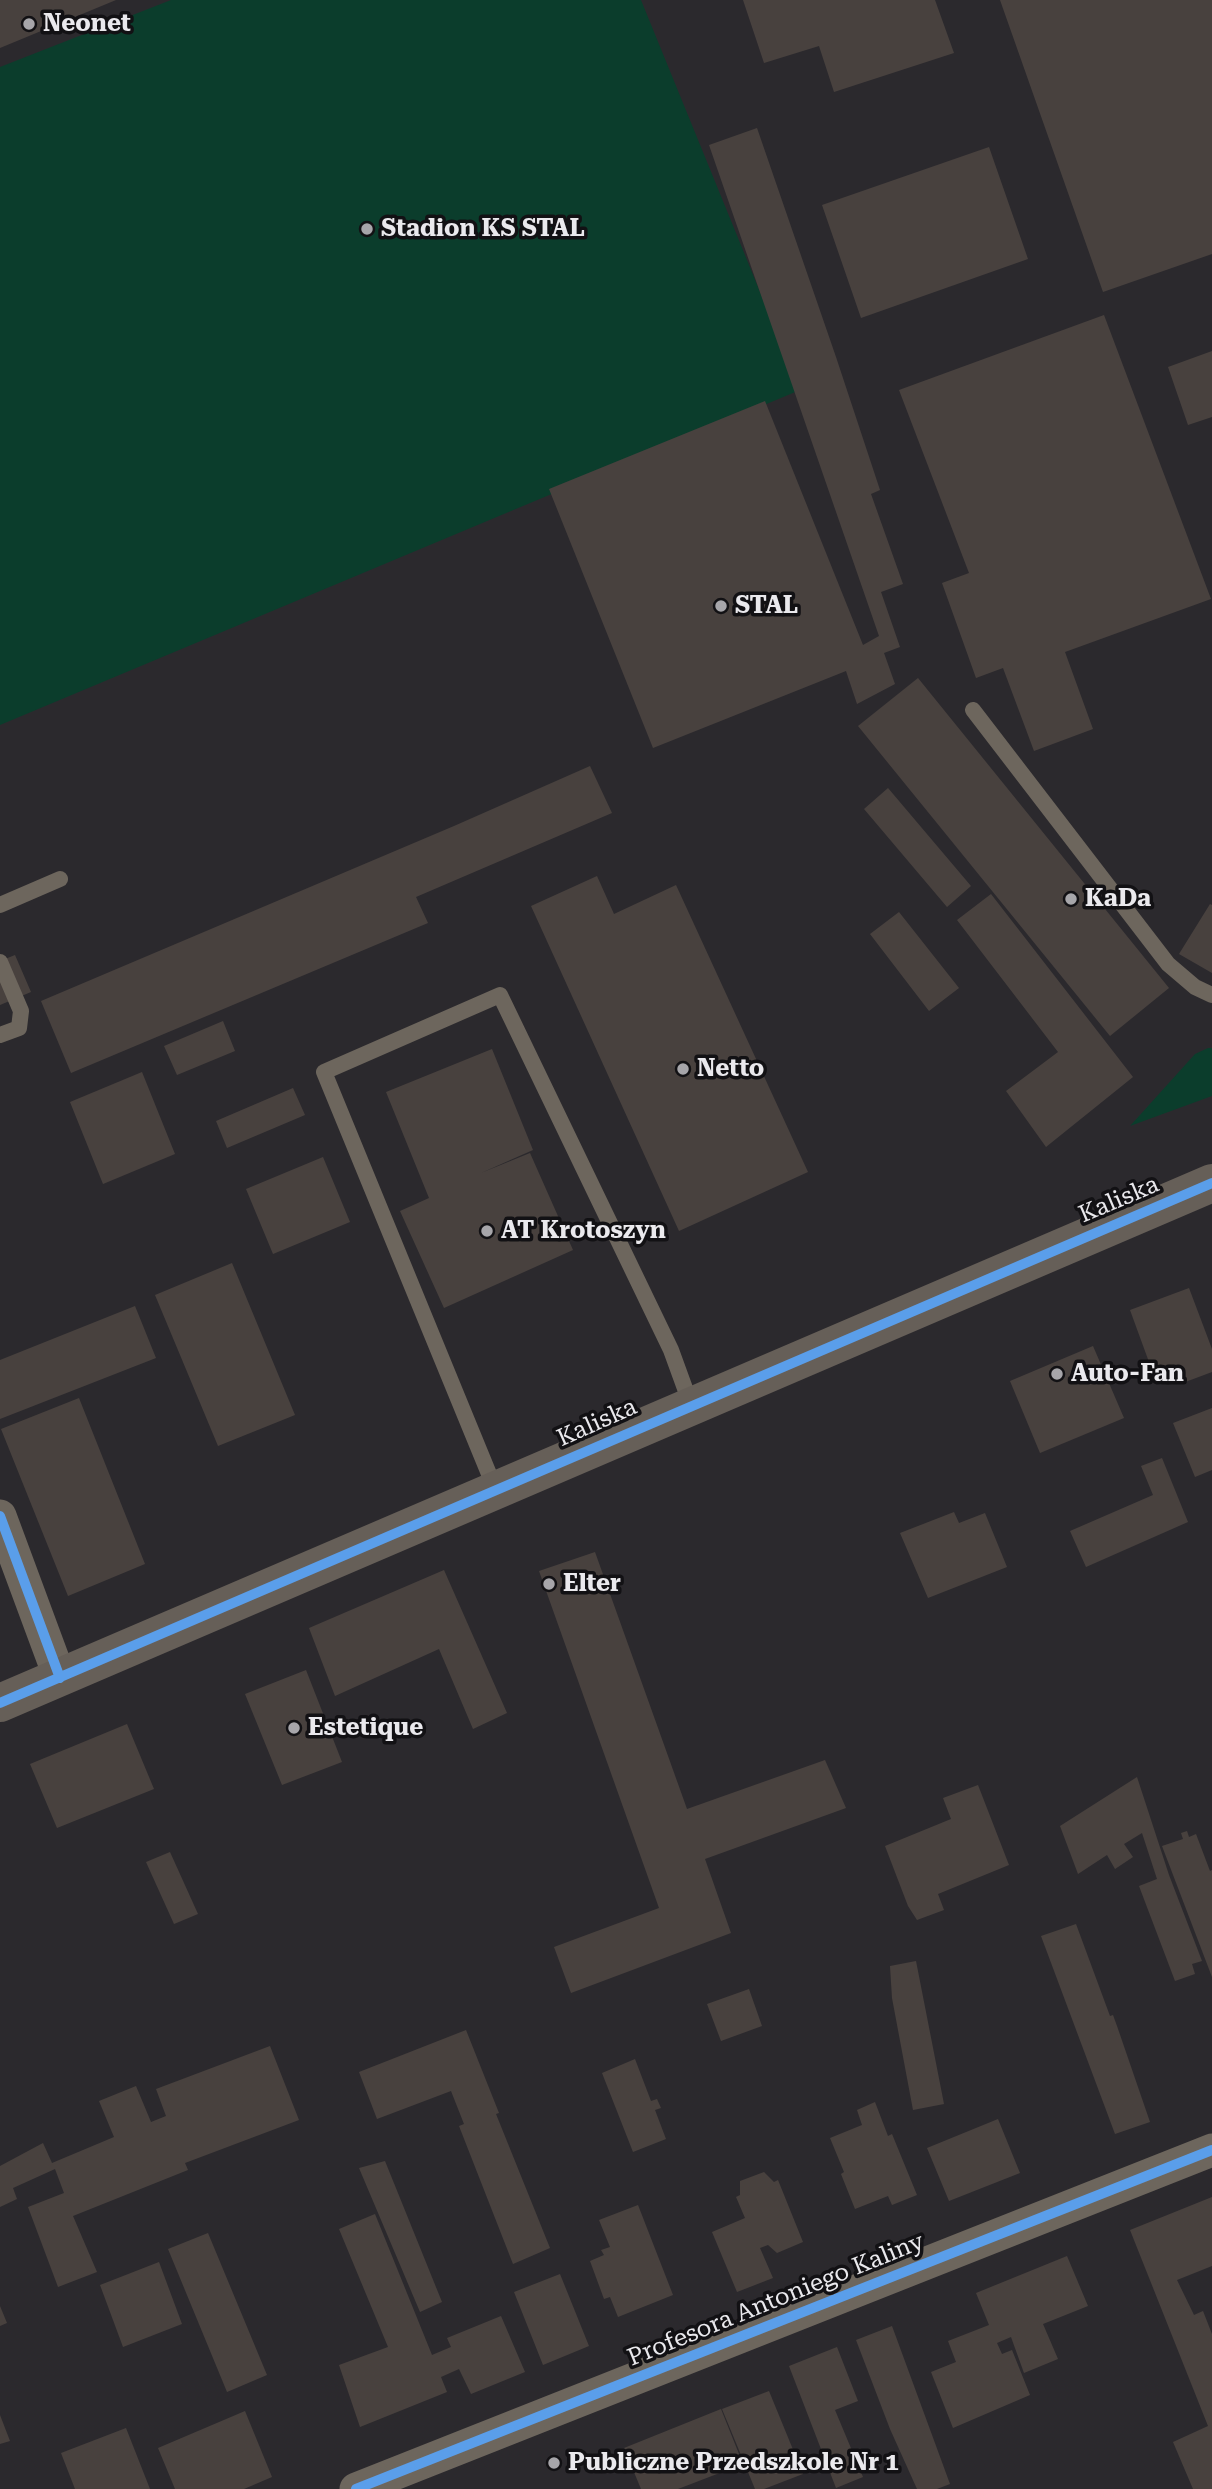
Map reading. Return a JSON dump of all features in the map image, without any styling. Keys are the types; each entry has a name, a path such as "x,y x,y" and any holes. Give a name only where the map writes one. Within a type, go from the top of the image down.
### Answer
{"street":[{"name":"Kaliska","path":"0,1703 1212,1183"},
{"path":"0,1516 60,1678"},
{"name":"Profesora Antoniego Kaliny","path":"356,2489 1212,2150"}],"lane":[{"path":"972,710 1168,964 1195,987 1212,995"},
{"path":"0,905 60,879"},
{"path":"0,962 21,1011 19,1028 0,1035"},
{"path":"496,1490 324,1072 337,1066 500,995 671,1350 691,1405"}],"green space":[{"name":"Stadion KS STAL","path":"171,0 641,0 800,390 0,725 0,67"},
{"path":"1212,1048 1212,1096 1130,1126 1195,1054"}],"building":[{"name":"Neonet","path":"0,0 116,0 0,48"},
{"path":"743,0 935,0 954,53 834,92 819,46 764,63"},
{"path":"1000,0 1212,0 1212,254 1103,292"},
{"name":"STAL","path":"757,128 880,490 871,494 903,584 881,592 900,647 884,653 895,684 857,704 846,671 653,748 549,489 765,401 863,645 879,636 709,145"},
{"path":"989,147 1028,259 861,318 822,205"},
{"path":"1104,315 1211,599 1065,652 1093,729 1034,751 1003,668 976,678 942,583 969,573 899,390"},
{"path":"1212,351 1212,417 1188,425 1168,367"},
{"path":"918,678 1169,988 1110,1036 858,726"},
{"path":"590,766 612,813 416,897 428,923 71,1073 41,1001"},
{"path":"888,788 971,886 947,907 864,809"},
{"path":"597,876 614,914 676,885 808,1172 679,1231 531,906"},
{"path":"991,894 1133,1077 1046,1147 1006,1091 1058,1052 957,920"},
{"path":"1210,904 1212,905 1212,973 1179,954"},
{"path":"899,912 959,988 929,1011 870,934"},
{"path":"15,955 31,992 0,1005 0,961"},
{"path":"223,1021 235,1051 177,1075 164,1046"},
{"path":"492,1049 533,1150 481,1173 530,1153 573,1250 444,1308 400,1211 429,1198 386,1092"},
{"path":"142,1072 175,1154 103,1184 70,1102"},
{"path":"293,1088 305,1115 227,1148 216,1121"},
{"path":"323,1157 350,1222 273,1254 246,1189"},
{"path":"232,1263 295,1415 218,1446 155,1295"},
{"path":"1189,1288 1212,1349 1212,1372 1180,1384 1172,1365 1153,1373 1130,1310"},
{"path":"135,1306 156,1358 0,1419 0,1360"},
{"path":"1093,1346 1124,1418 1040,1453 1010,1381"},
{"path":"79,1398 145,1564 68,1596 1,1429"},
{"path":"1212,1408 1212,1470 1195,1477 1173,1423"},
{"path":"1162,1458 1188,1522 1086,1567 1070,1531 1153,1495 1141,1466"},
{"path":"954,1512 959,1523 985,1513 1007,1567 928,1598 900,1533"},
{"path":"595,1552 687,1809 825,1760 846,1808 705,1859 731,1933 571,1993 554,1947 659,1908 539,1571"},
{"path":"444,1570 507,1713 473,1729 439,1649 335,1696 309,1628"},
{"name":"Estetique","path":"306,1670 342,1762 282,1785 245,1694"},
{"path":"127,1724 154,1789 57,1828 30,1764"},
{"path":"1137,1777 1169,1875 1202,1961 1192,1964 1195,1974 1175,1981 1139,1886 1157,1879 1142,1833 1124,1844 1133,1857 1115,1869 1107,1855 1078,1874 1060,1826"},
{"path":"978,1785 1009,1865 938,1894 944,1910 917,1920 908,1906 885,1846 951,1819 943,1798"},
{"path":"1187,1831 1189,1837 1196,1834 1210,1871 1212,1870 1212,1977 1162,1846 1183,1839 1181,1833"},
{"path":"170,1852 198,1914 174,1924 146,1862"},
{"path":"1076,1924 1110,2016 1113,2015 1150,2122 1115,2134 1041,1936"},
{"path":"916,1961 944,2104 913,2110 892,1998 890,1966"},
{"path":"749,1989 762,2026 721,2041 707,2004"},
{"path":"466,2030 499,2113 496,2114 550,2248 513,2264 459,2126 464,2124 451,2091 377,2119 359,2072"},
{"path":"270,2046 299,2120 185,2163 188,2170 73,2216 97,2272 58,2287 28,2207 64,2193 55,2169 13,2188 17,2199 0,2207 0,2166 43,2143 52,2163 114,2137 99,2101 136,2086 151,2122 166,2116 156,2089"},
{"path":"635,2059 651,2101 657,2099 661,2108 655,2110 666,2139 633,2152 602,2073"},
{"path":"875,2102 888,2136 892,2134 917,2195 892,2205 888,2196 855,2209 830,2138 862,2125 857,2110"},
{"path":"998,2119 1020,2173 949,2201 927,2148"},
{"path":"385,2161 442,2302 420,2312 359,2168"},
{"path":"764,2172 774,2182 778,2180 803,2242 777,2253 768,2245 760,2248 773,2278 737,2292 712,2232 745,2218 736,2197 740,2195 740,2181"},
{"path":"1212,2197 1212,2266 1177,2280 1194,2315 1203,2311 1212,2334 1212,2489 1193,2489 1173,2442 1208,2426 1130,2230"},
{"path":"638,2205 673,2295 618,2317 610,2297 604,2299 590,2261 604,2255 601,2250 610,2247 599,2220"},
{"path":"375,2214 432,2355 451,2347 447,2338 501,2316 525,2372 471,2394 459,2369 441,2377 447,2392 360,2427 339,2365 388,2347 339,2229"},
{"path":"208,2233 267,2375 227,2392 168,2249"},
{"path":"1067,2256 1088,2306 1043,2324 1058,2359 1024,2373 1011,2337 997,2343 1002,2354 1012,2350 1030,2395 953,2428 931,2372 956,2362 948,2341 989,2325 976,2293"},
{"path":"159,2262 182,2324 123,2347 100,2285"},
{"path":"560,2274 589,2346 543,2365 514,2292"},
{"path":"0,2306 7,2323 0,2326"},
{"path":"892,2326 950,2484 937,2489 917,2489 890,2429 856,2340"},
{"path":"837,2347 858,2401 835,2410 863,2477 836,2488 789,2366"},
{"path":"769,2391 803,2474 764,2489 755,2489 722,2409"},
{"path":"721,2409 743,2464 678,2489 641,2489 624,2448"},
{"path":"245,2411 272,2477 244,2489 175,2489 158,2448"},
{"path":"0,2415 10,2441 0,2444"},
{"path":"126,2428 150,2489 75,2489 61,2453"}],"cycle path":[{"path":"0,1703 1212,1183"},
{"path":"0,1516 60,1678"},
{"path":"356,2489 1212,2150"}],"place":[{"name":"Neonet","path":"29,24"},
{"name":"Stadion KS STAL","path":"367,229"},
{"name":"STAL","path":"721,606"},
{"name":"KaDa","path":"1071,899"},
{"name":"Netto","path":"683,1069"},
{"name":"AT Krotoszyn","path":"487,1231"},
{"name":"Auto-Fan","path":"1057,1374"},
{"name":"Elter","path":"549,1584"},
{"name":"Estetique","path":"294,1728"},
{"name":"Publiczne Przedszkole Nr 1","path":"554,2463"}]}
